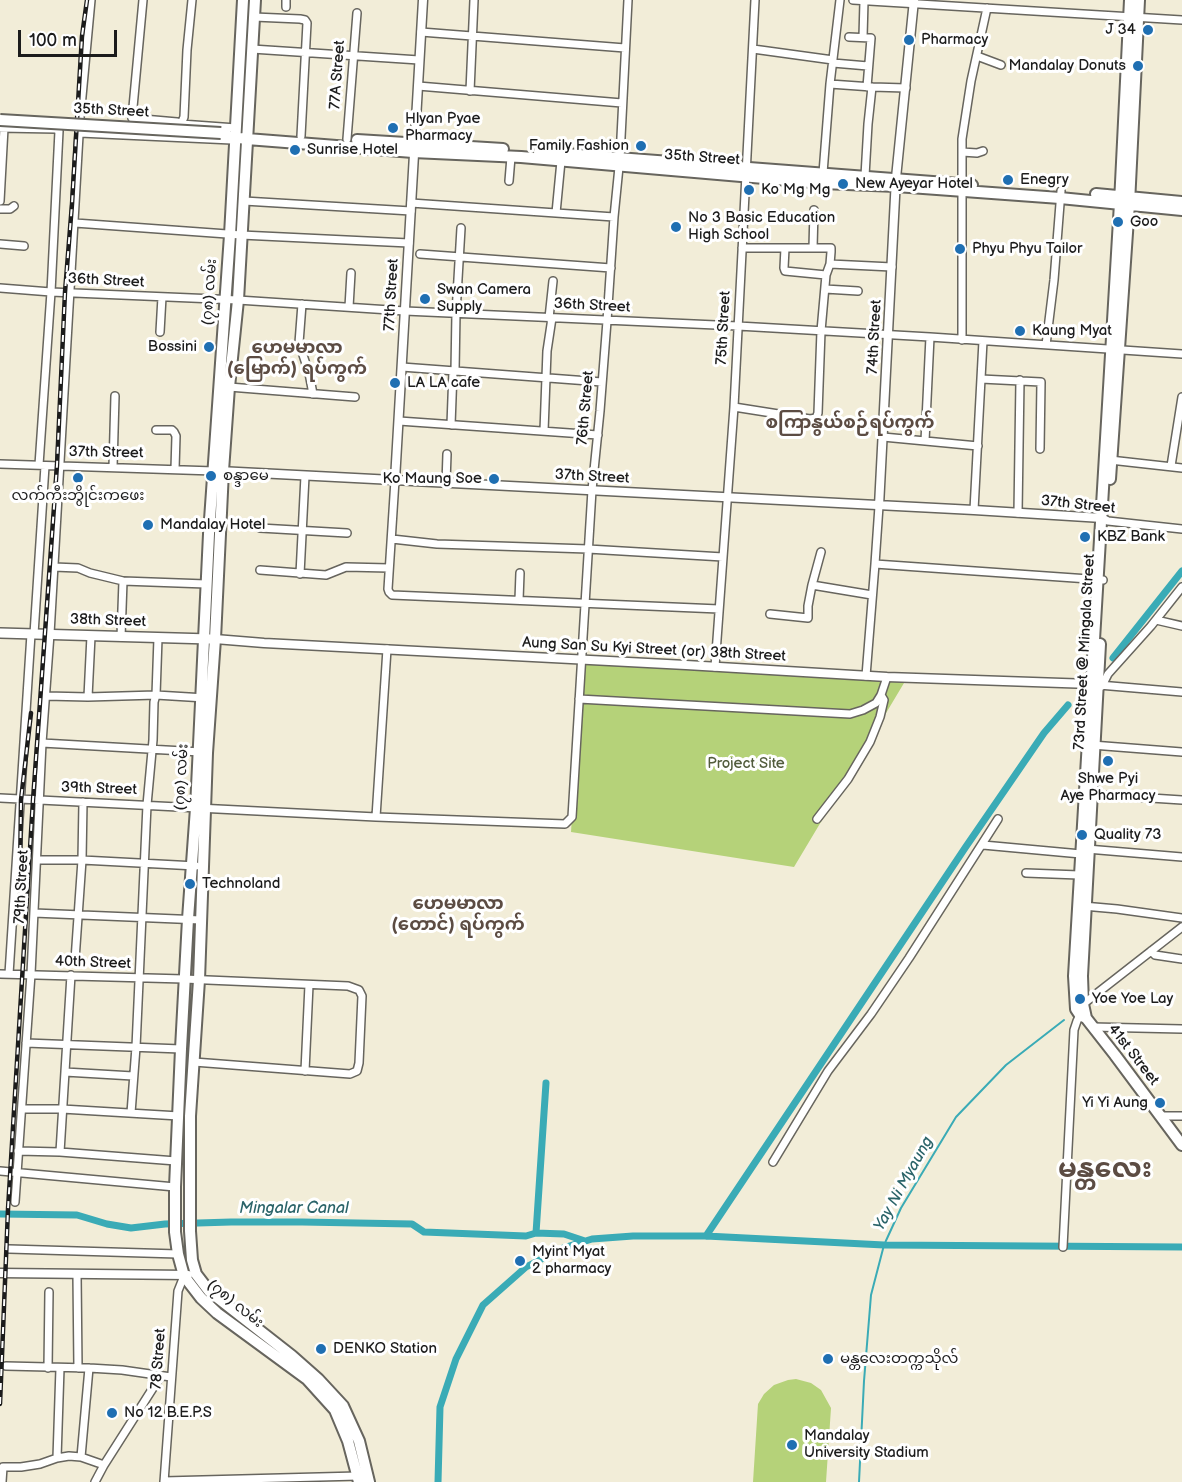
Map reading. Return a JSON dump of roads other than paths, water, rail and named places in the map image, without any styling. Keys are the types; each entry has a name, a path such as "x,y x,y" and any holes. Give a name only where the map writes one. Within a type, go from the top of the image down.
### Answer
{"main road":[{"name":"(၇၈) လမ်း","path":"209,639 206,584 209,534 238,300 235,235 235,134 243,0"},
{"name":"(၇၈) လမ်း","path":"255,0 244,201 235,235 225,300 220,362 218,471 198,866 201,920 199,980 190,1116 189,1219 192,1260 196,1274 209,1292 318,1378 343,1406 359,1441 369,1482"},
{"name":"73rd Street @ Mingala Street","path":"1130,0 1134,17"},
{"name":"73rd Street @ Mingala Street","path":"1083,1015 1078,976 1084,851 1097,685 1100,580 1125,200 1134,17 1139,0"},
{"name":"35th Street","path":"1,125 220,133 1125,200 1182,202"},
{"name":"35th Street","path":"247,135 347,139 512,157 619,162"},
{"name":"35th Street","path":"804,176 823,173 866,176 896,182"},
{"name":"35th Street","path":"1125,200 1182,210"},
{"name":"38th Street","path":"0,633 209,639"},
{"name":"73rd Street @ Mingala Street","path":"1082,906 1080,875 1084,851"},
{"name":"(၇၈) လမ်း","path":"198,866 188,919 184,979 175,1187 175,1232 178,1254 184,1276 201,1298 217,1313 307,1379 335,1410 348,1441 359,1479"},
{"name":"41st Street","path":"1083,1015 1115,1054 1182,1145"}],"street":[{"name":"79th Street","path":"15,1202 31,974 42,743 51,634 80,133 91,0"},
{"path":"143,0 132,118 177,122 235,134"},
{"path":"181,124 184,117 192,0"},
{"name":"77th Street","path":"423,0 389,592 392,595 519,600"},
{"path":"470,91 474,0"},
{"name":"76th Street","path":"572,817 592,490 608,321 628,0"},
{"name":"75th Street","path":"715,667 734,406 754,0"},
{"path":"823,173 840,0"},
{"path":"853,0 1182,20"},
{"path":"862,0 863,37"},
{"name":"74th Street","path":"866,676 879,506 896,182 914,2"},
{"path":"962,340 962,152 965,118 987,8"},
{"name":"77A Street","path":"347,139 357,13"},
{"path":"254,17 305,20 307,23 301,136"},
{"path":"421,32 625,48"},
{"path":"849,37 871,38 872,41 868,66 870,87 866,176"},
{"path":"252,49 419,60"},
{"path":"753,49 868,66"},
{"path":"976,57 1001,65"},
{"path":"830,84 906,88"},
{"path":"418,86 622,103"},
{"name":"79th Street","path":"1,125 59,131 42,466 9,974"},
{"path":"0,201 1,125"},
{"path":"80,133 235,134"},
{"path":"962,152 983,151"},
{"path":"509,181 512,157"},
{"path":"556,213 561,161"},
{"path":"1046,345 1054,280 1060,194"},
{"path":"244,201 614,217"},
{"path":"0,209 10,209 14,206"},
{"path":"813,248 814,210"},
{"path":"75,224 235,235 409,243"},
{"path":"451,425 461,228"},
{"path":"0,244 24,246"},
{"path":"734,406 810,419 816,418 821,331 831,248 742,248"},
{"path":"785,248 785,271 826,275"},
{"path":"420,254 611,268"},
{"path":"830,264 892,267"},
{"path":"349,307 351,273"},
{"path":"544,431 553,281"},
{"name":"36th Street","path":"0,288 456,314 738,326 1182,354"},
{"path":"825,289 858,291"},
{"path":"160,332 162,297"},
{"path":"302,304 299,343 313,394"},
{"path":"925,441 930,337"},
{"path":"974,510 983,341"},
{"path":"402,367 602,382"},
{"path":"981,379 1039,381 1042,384 1040,449"},
{"path":"1018,513 1020,380"},
{"path":"229,387 355,397"},
{"path":"113,467 115,396"},
{"path":"1171,466 1182,397"},
{"path":"399,421 598,435"},
{"path":"156,429 172,429 176,436 175,469"},
{"path":"883,437 978,446"},
{"path":"446,483 447,454"},
{"path":"1108,460 1182,468"},
{"name":"37th Street","path":"0,464 218,471 974,510 1105,520 1182,529"},
{"path":"300,574 305,476"},
{"path":"260,528 347,533"},
{"path":"392,539 437,544 588,549 723,557"},
{"path":"770,614 808,618 812,585 821,552"},
{"path":"875,564 1100,580"},
{"path":"260,570 326,575 352,566 389,568"},
{"path":"54,567 78,568 123,581 206,584"},
{"path":"520,573 519,600 719,609"},
{"path":"121,637 123,581"},
{"path":"812,585 872,595"},
{"path":"1097,685 1156,620 1182,587"},
{"path":"1156,620 1182,626"},
{"path":"88,697 91,636"},
{"path":"131,1113 158,638"},
{"name":"Aung San Su Kyi Street (or) 38th Street","path":"209,639 866,676 1097,685"},
{"path":"376,817 387,649"},
{"path":"579,699 850,714 876,703 882,695 887,677"},
{"path":"1097,685 1182,692"},
{"path":"46,696 156,695 206,698"},
{"path":"817,819 848,779 870,742 880,717 884,700 882,695"},
{"path":"42,743 203,752"},
{"path":"1091,745 1182,752"},
{"path":"1088,794 1182,800"},
{"name":"39th Street","path":"0,798 565,824 572,817"},
{"path":"75,960 82,860 83,802"},
{"path":"773,1162 828,1071 871,1014 998,819"},
{"path":"983,845 1182,857"},
{"path":"37,860 198,866"},
{"path":"1026,873 1080,875"},
{"path":"1082,906 1182,918"},
{"path":"34,913 201,920"},
{"path":"1063,1245 1074,1030 1077,1021 1151,951 1182,927"},
{"path":"1151,951 1155,955 1182,959"},
{"name":"40th Street","path":"0,974 348,986 358,990 362,996 357,1071 350,1074 305,1071"},
{"path":"60,1152 71,975"},
{"path":"194,1062 305,1071 309,985"},
{"path":"1083,1015 1182,1029"},
{"path":"26,1043 181,1049"},
{"path":"65,1072 133,1076"},
{"path":"21,1109 62,1109 179,1116"},
{"path":"1161,1116 1182,1116"},
{"path":"18,1150 176,1161"},
{"path":"0,1171 175,1187"},
{"path":"9,1248 178,1254"},
{"path":"0,1273 184,1276 196,1274"},
{"path":"77,1275 78,1368"},
{"name":"78 Street","path":"164,1482 178,1291 184,1276"},
{"path":"48,1368 49,1292"},
{"path":"6,1366 122,1370 171,1377"},
{"path":"57,1458 60,1368"},
{"path":"81,1457 89,1368"},
{"path":"95,1482 160,1377"},
{"path":"2,1482 3,1467 40,1464 69,1456 81,1457 104,1465"},
{"path":"164,1482 359,1479"}],"waterway":[{"path":"1113,658 1182,571"},
{"path":"706,1236 965,848 1044,733 1068,705"},
{"name":"Yay Ni Myaung","path":"859,1482 871,1295 884,1245 901,1208 956,1117 1006,1065 1064,1020"},
{"path":"536,1233 546,1083"},
{"name":"Mingalar Canal","path":"0,1214 77,1215 131,1228 165,1224 231,1222 412,1224 424,1232 526,1236 536,1233 564,1234 585,1241"},
{"path":"438,1482 440,1407 456,1359 483,1305 526,1267 563,1248 592,1239 633,1236 706,1236 884,1245 1182,1247"}],"railway":[{"path":"0,1404 8,1209 33,800 57,465 65,292 82,36 87,0"},
{"path":"20,880 21,800 31,713"}],"place":[{"name":"J 34","path":"1148,30"},
{"name":"Pharmacy","path":"909,40"},
{"name":"Mandalay Donuts","path":"1138,66"},
{"name":"Hlyan Pyae Pharmacy","path":"393,128"},
{"name":"Family Fashion","path":"641,146"},
{"name":"Sunrise Hotel","path":"295,150"},
{"name":"Enegry","path":"1008,180"},
{"name":"New Ayeyar Hotel","path":"843,184"},
{"name":"Ko Mg Mg","path":"749,190"},
{"name":"Goo","path":"1118,222"},
{"name":"No 3 Basic Education High School","path":"676,227"},
{"name":"Phyu Phyu Tailor","path":"960,249"},
{"name":"Swan Camera Supply","path":"425,299"},
{"name":"Kaung Myat","path":"1020,331"},
{"name":"Bossini","path":"209,347"},
{"name":"LA LA cafe","path":"395,383"},
{"name":"စန္ဒာမေ","path":"211,476"},
{"name":"လက်ကီးဘွိုင်းကဖေး","path":"78,478"},
{"name":"Ko Maung Soe","path":"494,479"},
{"name":"Mandalay Hotel","path":"148,525"},
{"name":"KBZ Bank","path":"1085,537"},
{"name":"Shwe Pyi Aye Pharmacy","path":"1108,761"},
{"name":"Quality 73","path":"1082,835"},
{"name":"Technoland","path":"190,884"},
{"name":"Yoe Yoe Lay","path":"1080,999"},
{"name":"Yi Yi Aung","path":"1160,1103"},
{"name":"Myint Myat 2 pharmacy","path":"520,1261"},
{"name":"DENKO Station","path":"321,1349"},
{"name":"မန္တလေးတက္ကသိုလ်","path":"828,1359"},
{"name":"No 12 B.E.P.S","path":"112,1413"},
{"name":"Mandalay University Stadium","path":"792,1445"}],"district":[{"name":"ဟေမမာလာ (မြောက်) ရပ်ကွက်","path":"297,358"},
{"name":"စကြာနွယ်စဉ်ရပ်ကွက်","path":"850,423"},
{"name":"ဟေမမာလာ (တောင်) ရပ်ကွက်","path":"458,914"},
{"name":"မန္တလေး","path":"1105,1170"}],"park label":[{"name":"Project Site","path":"746,764"}]}
